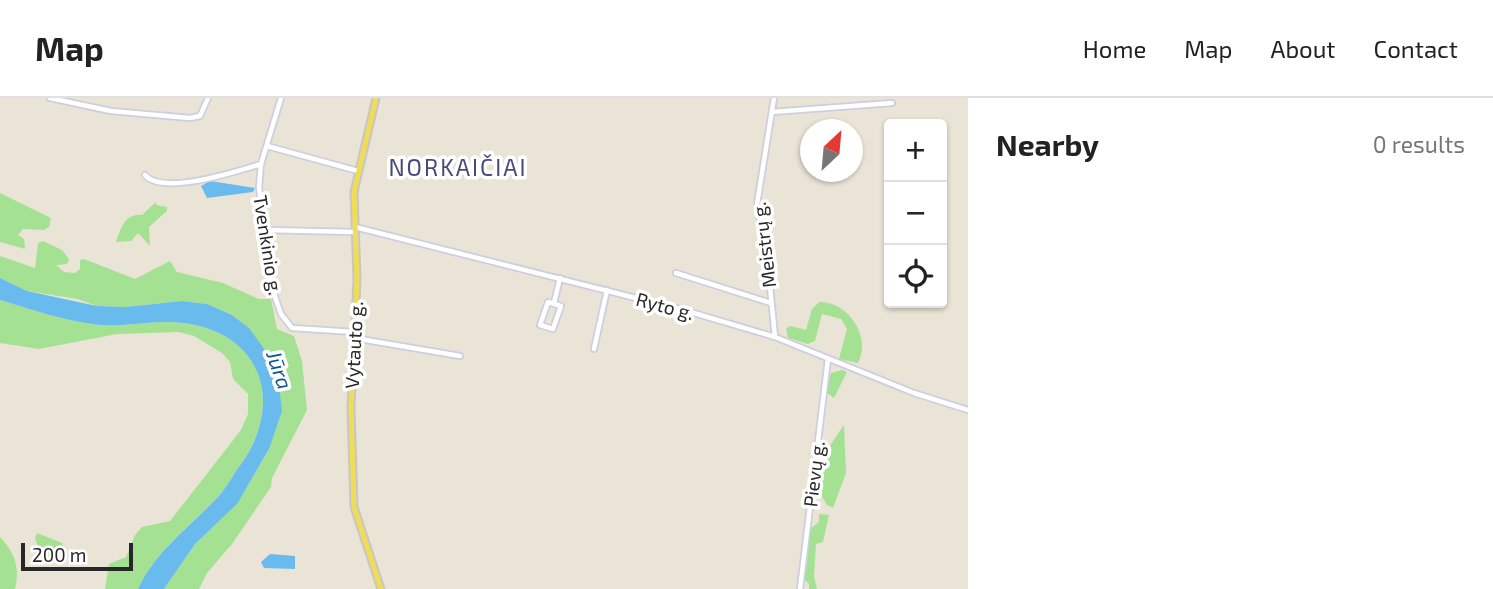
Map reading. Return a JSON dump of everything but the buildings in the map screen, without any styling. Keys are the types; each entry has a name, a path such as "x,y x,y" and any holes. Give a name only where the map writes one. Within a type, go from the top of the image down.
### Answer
{"main road":[{"name":"Vytauto g.","path":"376,98 358,171 355,230 357,279 353,499 357,524 382,589"}],"street":[{"path":"50,98 111,111 190,118 200,116 208,98"},
{"name":"Tvenkinio g.","path":"281,98 261,164 259,187 271,285 288,325 299,330 354,335"},
{"name":"Meistrų g.","path":"774,98 757,204 775,337"},
{"path":"772,112 892,103"},
{"path":"267,146 358,171"},
{"path":"145,175 155,182 188,182 261,164"},
{"name":"Ryto g.","path":"266,230 355,230 607,290 775,337 914,393 968,410"},
{"path":"676,273 771,303"},
{"path":"554,303 560,278"},
{"path":"594,349 607,290"},
{"path":"546,303 554,303 561,306 555,327 541,327 546,303"},
{"path":"354,335 460,356"},
{"name":"Pievų g.","path":"800,589 828,359"}],"green space":[{"path":"0,193 51,218 49,227 44,230 23,229 18,235 24,239 25,249 0,242"},
{"path":"156,202 156,205 167,207 167,211 149,227 150,246 138,233 131,241 116,242 122,227 131,216 142,215"},
{"path":"43,241 62,250 69,259 67,264 56,265 64,272 75,273 80,269 80,260 84,259 135,279 170,261 177,272 223,283 259,299 271,299 277,329 294,336 302,361 307,410 272,478 271,487 232,544 207,573 199,589 164,589 195,544 236,504 267,453 280,416 279,375 249,328 232,315 207,304 182,301 125,307 97,306 77,299 27,291 0,278 0,256 35,268 38,243"},
{"path":"0,300 57,317 93,324 171,322 211,329 232,341 248,356 259,375 263,396 261,419 253,443 221,493 162,552 138,589 105,589 109,564 126,557 135,535 142,527 170,521 241,430 248,414 248,394 233,379 230,362 222,353 194,336 179,332 117,334 39,349 0,343"},
{"path":"819,302 839,307 855,322 862,342 858,363 839,359 847,329 841,319 822,314 815,341 808,344 788,338 786,329 790,326 806,330 812,309"},
{"path":"842,370 847,372 834,398 826,392 831,373"},
{"path":"844,425 846,473 833,508 827,505 817,488 831,444"},
{"path":"819,514 829,515 823,542 816,544 814,576 817,589 809,589 809,584 803,578 811,528 819,522"},
{"path":"37,533 62,543 65,549 41,558 35,538"},
{"path":"0,537 15,561 15,589 0,589"}],"water":[{"path":"210,181 255,188 253,192 207,198 201,186"},
{"path":"0,278 27,291 97,306 125,307 182,301 207,304 232,315 249,328 277,367 282,411 269,449 237,504 195,544 164,589 138,589 162,553 221,493 253,443 261,420 263,397 259,376 248,357 232,341 211,330 183,323 104,325 57,317 0,300"},
{"path":"270,554 295,556 295,569 264,568 261,562"}],"district":[{"name":"NORKAIČIAI","path":"458,168"}],"water label":[{"name":"Jūra","path":"279,370"}]}
